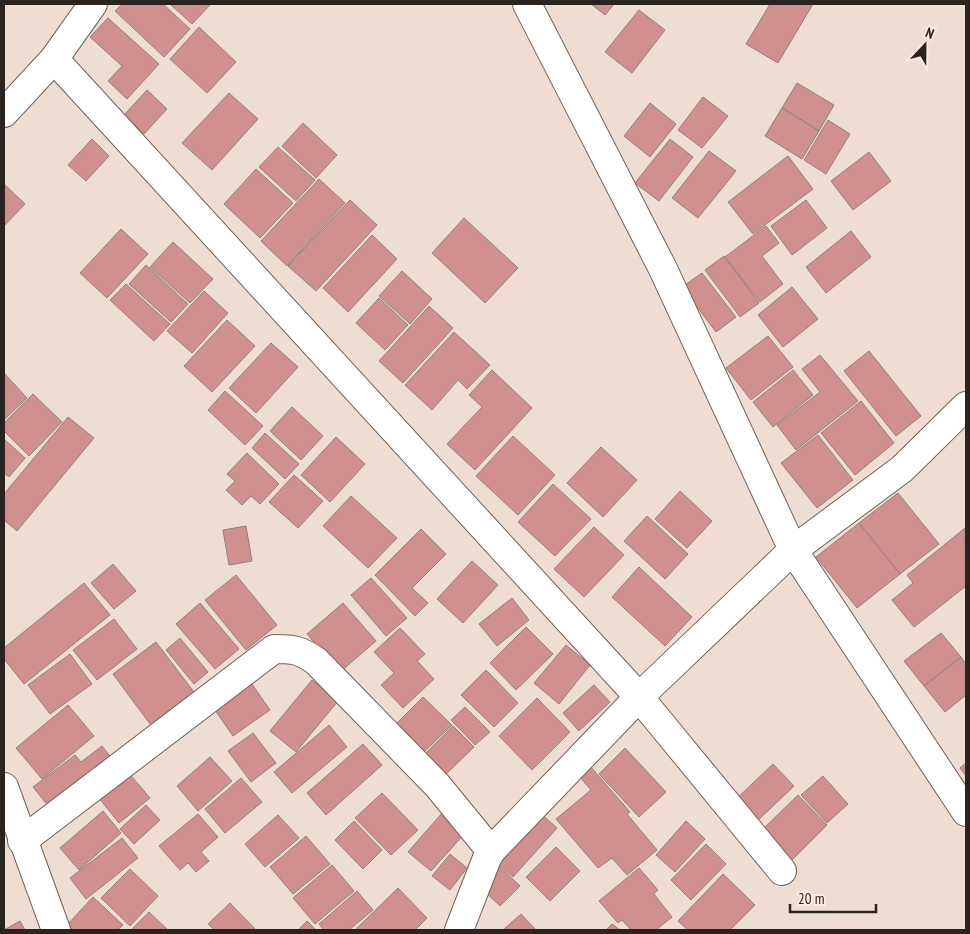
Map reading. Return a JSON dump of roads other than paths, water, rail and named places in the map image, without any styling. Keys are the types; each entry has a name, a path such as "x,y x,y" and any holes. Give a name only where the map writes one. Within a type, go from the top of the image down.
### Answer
{"street":[{"path":"4,113 54,59 93,4"},
{"path":"527,4 663,269 793,550 966,812"},
{"path":"54,59 639,697 782,871"},
{"path":"459,930 487,858 492,851 639,697 793,550 902,469 966,406"},
{"path":"22,841 274,649 288,649 299,650 316,661 437,786 492,851"},
{"path":"4,787 22,841 56,930"}]}
